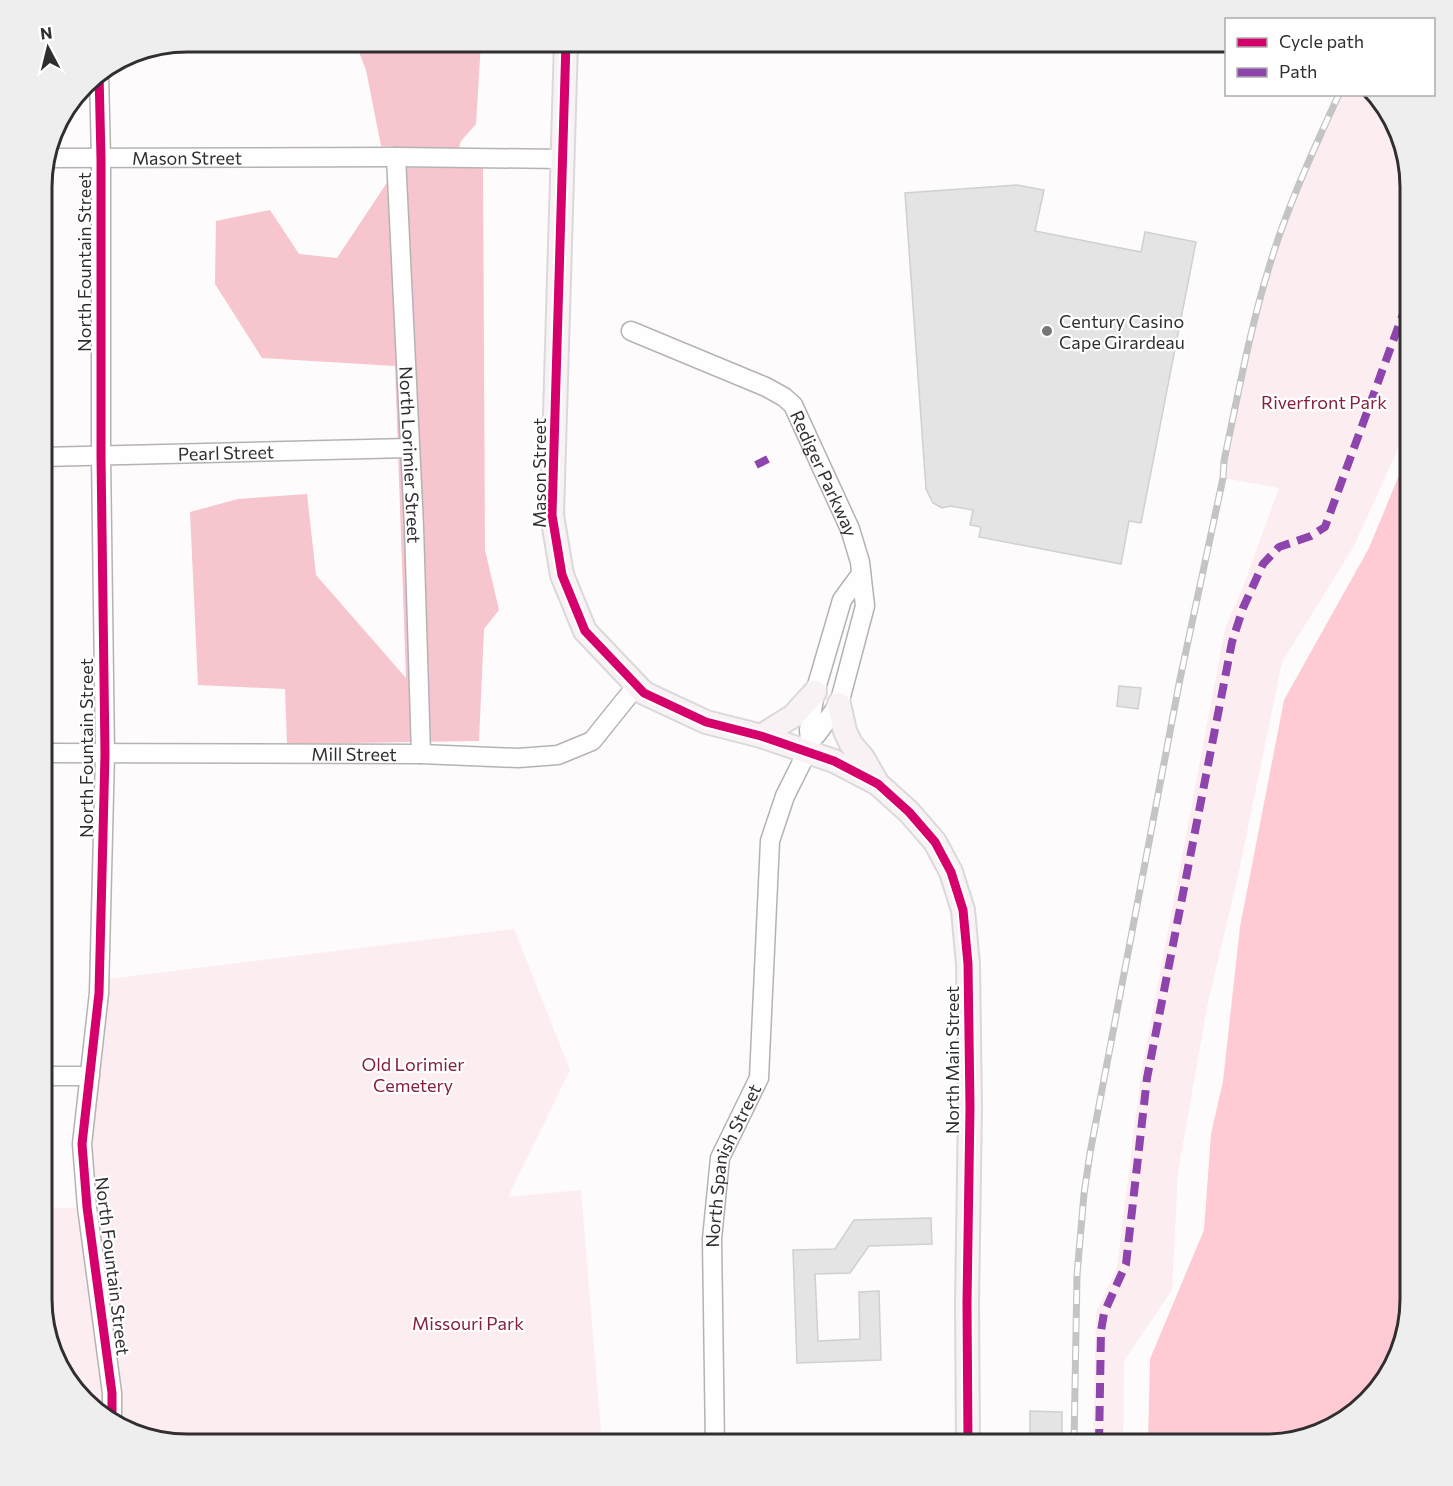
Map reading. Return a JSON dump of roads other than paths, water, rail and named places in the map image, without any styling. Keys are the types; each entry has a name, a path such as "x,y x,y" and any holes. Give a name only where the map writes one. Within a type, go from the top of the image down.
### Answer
{"main road":[{"path":"561,159 566,52"},
{"name":"Mason Street","path":"561,159 552,515 562,575 585,631 644,693 706,722 808,746"},
{"path":"761,736 793,716 815,692"},
{"path":"838,704 851,744 863,758 878,784"},
{"name":"North Main Street","path":"808,746 878,784 909,812 935,842 951,872 963,910 969,1008 967,1304 969,1434"}],"street":[{"name":"North Fountain Street","path":"99,85 100,456 105,754 99,993 82,1144 87,1207 112,1393 112,1410"},
{"name":"North Lorimier Street","path":"396,157 421,754"},
{"name":"Mason Street","path":"56,158 561,159"},
{"name":"Rediger Parkway","path":"631,332 766,387 793,405 850,529 856,545 865,606 838,704 808,746"},
{"name":"Pearl Street","path":"53,457 409,448"},
{"path":"808,746 815,692 842,600 861,574"},
{"name":"Mill Street","path":"53,753 421,754 518,758 558,755 592,741 637,685"},
{"name":"North Spanish Street","path":"716,1434 712,1239 720,1158 759,1078 770,840 785,796 808,746"},
{"path":"53,1077 90,1076"}],"railway":[{"path":"1074,1434 1077,1275 1084,1194 1180,679 1223,478 1224,461 1239,387 1263,288 1293,200 1338,96"}],"place":[{"name":"Century Casino Cape Girardeau","path":"1047,331"}],"park label":[{"name":"Riverfront Park","path":"1324,402"},
{"name":"Old Lorimier Cemetery","path":"413,1074"},
{"name":"Missouri Park","path":"468,1323"}]}
